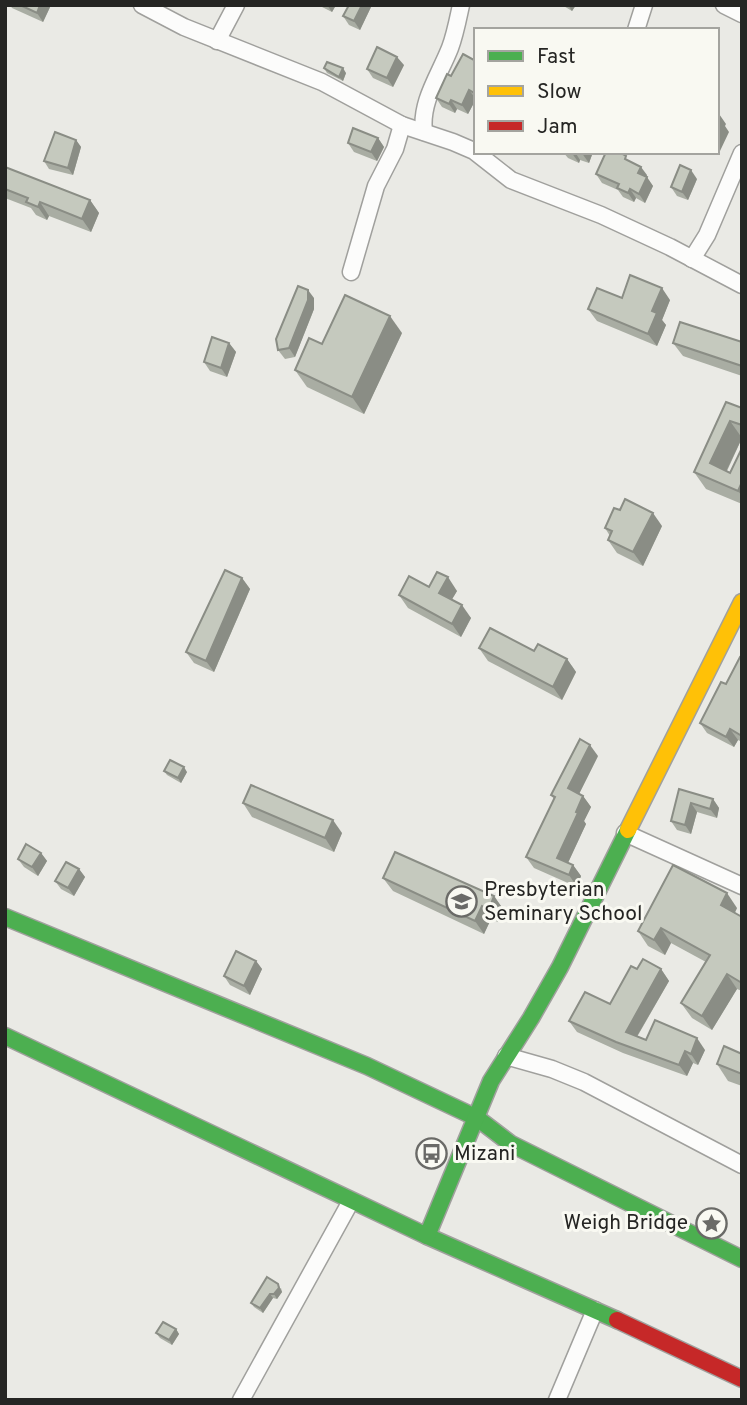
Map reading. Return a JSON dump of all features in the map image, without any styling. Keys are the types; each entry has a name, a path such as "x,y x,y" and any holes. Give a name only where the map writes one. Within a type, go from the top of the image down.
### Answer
{"main road":[{"path":"426,1236 480,1106 506,1056 528,1024 560,967 625,833 737,624 742,602"},
{"path":"5,917 367,1066 477,1118 510,1144 742,1259"},
{"path":"5,1036 426,1236 595,1310 742,1379"}],"street":[{"path":"142,5 184,27 322,82 402,125 474,151"},
{"path":"217,41 236,5"},
{"path":"424,132 424,106 451,45 461,5"},
{"path":"637,28 644,5"},
{"path":"724,5 742,14"},
{"path":"351,272 376,186 395,149 402,125"},
{"path":"692,259 706,235 742,153"},
{"path":"478,154 511,180 601,215 742,285"},
{"path":"625,833 742,886"},
{"path":"506,1056 552,1069 584,1082 742,1165"},
{"path":"241,1400 351,1201"},
{"path":"556,1400 595,1310"}],"building":[{"path":"20,5 40,5 37,13"},
{"path":"349,5 362,5 354,21 343,16"},
{"path":"377,47 397,57 387,78 367,69"},
{"path":"463,54 474,60 474,93 469,90 462,105 451,100 449,104 436,98 447,74 451,76"},
{"path":"327,62 343,68 339,77 324,68"},
{"path":"353,128 378,138 371,152 348,143"},
{"path":"55,132 76,140 68,168 44,161"},
{"path":"605,154 622,154 626,156 625,159 641,167 638,173 647,177 639,194 630,189 628,193 617,188 619,184 596,174"},
{"path":"680,165 691,170 682,192 671,187"},
{"path":"5,167 90,200 82,219 40,202 38,207 26,202 28,198 5,189"},
{"path":"630,275 662,288 652,311 657,313 648,334 588,309 597,288 622,298"},
{"path":"298,286 308,290 308,300 289,348 278,350 276,339"},
{"path":"345,295 390,316 352,397 295,370 309,338 322,344"},
{"path":"680,322 742,342 742,366 673,343"},
{"path":"212,337 229,343 221,368 204,362"},
{"path":"726,402 742,408 742,425 730,421 710,463 730,473 742,448 742,482 738,491 694,472"},
{"path":"625,499 653,513 633,552 608,540 612,531 605,528 614,508 620,510"},
{"path":"225,570 242,578 206,661 186,652"},
{"path":"437,572 448,577 439,593 462,605 452,624 399,595 409,576 429,587"},
{"path":"490,628 534,651 538,644 567,659 553,687 479,648"},
{"path":"740,657 742,736 730,729 726,737 700,723 721,682 726,684"},
{"path":"580,739 590,745 568,788 583,796 557,858 573,865 569,875 526,857 555,797 551,795"},
{"path":"170,760 184,767 178,778 164,771"},
{"path":"251,785 333,820 325,838 243,803"},
{"path":"679,789 713,799 710,809 691,803 685,825 671,821"},
{"path":"26,844 41,853 32,867 18,859"},
{"path":"395,852 494,896 489,909 482,906 475,921 383,878"},
{"path":"66,862 79,869 68,888 55,881"},
{"path":"673,865 727,893 721,905 742,917 742,983 727,974 702,1016 681,1003 710,955 661,928 654,940 638,931"},
{"path":"236,951 256,961 244,986 224,976"},
{"path":"643,959 661,969 626,1032 646,1040 655,1020 697,1038 691,1054 685,1051 679,1065 569,1021 585,992 610,1004 631,966 637,969"},
{"path":"724,1046 742,1054 742,1074 717,1064"},
{"path":"267,1277 278,1284 279,1288 274,1294 270,1294 260,1308 251,1303"},
{"path":"163,1322 176,1329 169,1340 156,1333"}],"traffic: fast":[{"path":"427,1236 491,1081 560,967 628,830"},
{"path":"5,917 367,1066 477,1118 511,1144 742,1259"},
{"path":"5,1036 427,1236 617,1320"}],"traffic: slow":[{"path":"628,830 742,602"}],"traffic: jam":[{"path":"617,1320 742,1379"}],"place":[{"name":"Presbyterian Seminary School","path":"461,902"},
{"name":"Mizani","path":"431,1154"},
{"name":"Weigh Bridge","path":"711,1223"}]}
